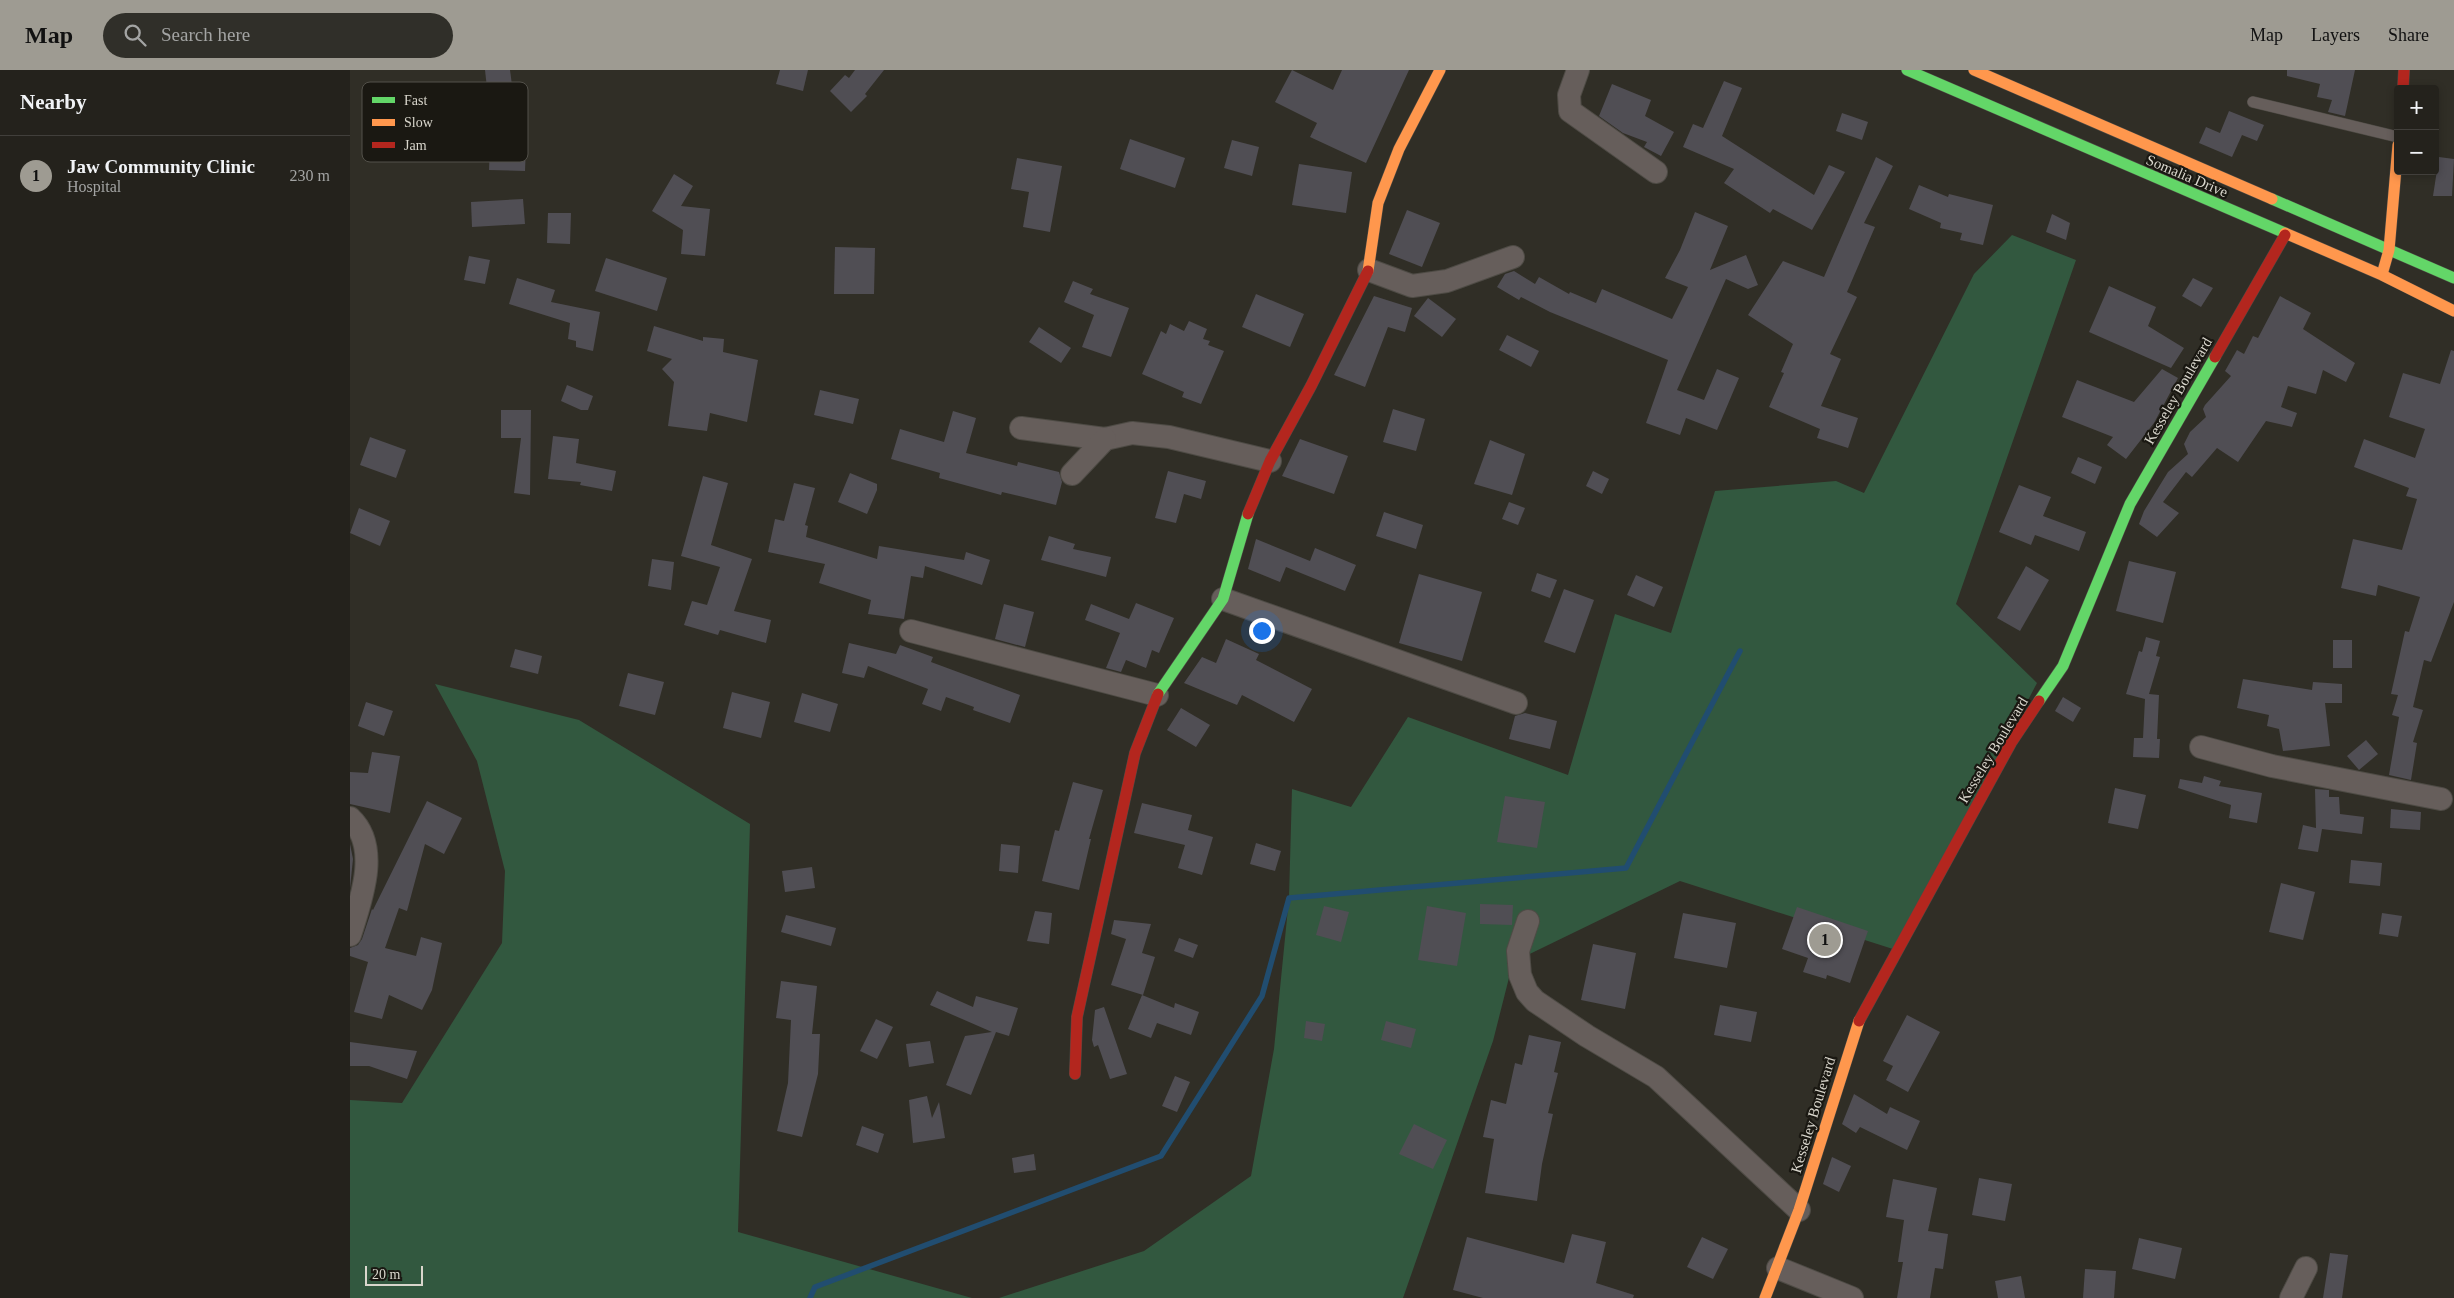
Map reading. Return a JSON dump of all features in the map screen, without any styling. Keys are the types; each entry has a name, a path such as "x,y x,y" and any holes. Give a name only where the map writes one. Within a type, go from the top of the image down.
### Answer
{"street":[{"path":"1075,1074 1077,1017 1135,753 1157,695 1222,599 1243,527 1270,462 1311,386 1368,270 1378,203 1399,149 1440,70"},
{"path":"1578,70 1569,95 1570,111 1656,172"},
{"name":"Somalia Drive","path":"1907,70 2382,275 2454,311"},
{"name":"Somalia Drive","path":"1974,70 2454,278"},
{"path":"2403,85 2404,70"},
{"path":"2382,275 2388,250 2395,175"},
{"name":"Kesseley Boulevard","path":"1765,1298 1799,1210 1856,1027 1896,950 2011,743 2063,666 2130,504 2286,235"},
{"path":"1368,270 1412,286 1446,281 1513,257"},
{"path":"1021,428 1105,439 1132,433 1169,437 1270,462"},
{"path":"1072,474 1105,439"},
{"path":"1222,599 1516,703"},
{"path":"911,631 1157,695"},
{"path":"2201,747 2272,766 2440,799"},
{"path":"350,818 364,837 367,874 350,935"},
{"path":"1528,921 1518,951 1520,975 1527,992 1535,1001 1587,1036 1656,1077 1799,1210"},
{"path":"1778,1268 1852,1298"},
{"path":"2291,1298 2306,1268"}],"lane":[{"path":"2253,102 2394,136"}],"green space":[{"path":"2012,235 2076,260 1956,604 2037,683 1896,950 1680,881 1513,962 1493,1041 1403,1298 999,1298 1144,1251 1251,1176 1274,1049 1289,898 1292,789 1351,807 1408,717 1568,775 1615,614 1671,633 1715,491 1836,481 1864,493 1974,274"},
{"path":"435,684 579,720 750,824 738,1232 972,1298 350,1298 350,1100 402,1103 502,943 505,871 477,761"}],"building":[{"path":"485,70 510,70 512,82 486,82"},
{"path":"780,70 808,70 803,91 776,84"},
{"path":"855,70 884,70 865,94 867,96 851,112 830,91 845,75 849,78"},
{"path":"1292,70 1333,90 1342,70 1409,70 1366,163 1310,137 1317,123 1275,102"},
{"path":"2287,70 2355,70 2345,116 2328,112 2332,100 2317,97 2320,84 2287,76"},
{"path":"1724,81 1742,88 1722,136 1814,195 1829,165 1845,172 1812,230 1773,209 1770,213 1724,183 1734,169 1683,147 1693,124 1703,128"},
{"path":"1612,84 1651,100 1645,116 1674,132 1661,156 1644,147 1647,142 1623,133 1599,116"},
{"path":"2229,111 2264,125 2257,141 2242,135 2232,157 2199,143 2206,127 2220,133"},
{"path":"1842,113 1868,122 1862,140 1836,131"},
{"path":"1130,139 1185,158 1175,188 1120,169"},
{"path":"1232,140 1259,147 1252,176 1224,168"},
{"path":"1876,157 1893,166 1864,223 1875,227 1847,292 1857,297 1830,354 1841,359 1821,406 1858,418 1848,448 1817,438 1820,429 1769,407 1784,373 1781,372 1793,344 1748,315 1783,261 1824,277"},
{"path":"2439,157 2454,159 2452,196 2433,196 2436,175 2439,175"},
{"path":"1017,158 1062,166 1050,232 1023,227 1029,192 1011,189"},
{"path":"489,162 525,162 525,171 489,170"},
{"path":"1299,164 1352,172 1346,213 1292,205"},
{"path":"674,174 693,186 681,206 710,209 705,256 681,254 683,230 652,211"},
{"path":"1919,185 1948,197 1949,194 1993,205 1983,245 1960,240 1962,233 1940,228 1941,223 1909,209"},
{"path":"523,199 525,224 472,227 471,202"},
{"path":"1407,210 1440,223 1422,267 1389,254"},
{"path":"1695,212 1728,226 1710,270 1746,255 1758,285 1748,289 1726,279 1677,390 1704,400 1717,369 1739,378 1717,430 1686,418 1680,435 1646,423 1668,360 1550,312 1521,297 1519,300 1497,287 1505,274 1514,271 1535,284 1539,277 1569,294 1570,292 1596,303 1602,289 1672,319 1688,287 1665,278 1680,250"},
{"path":"548,213 571,213 570,244 547,243"},
{"path":"2052,214 2070,223 2066,240 2046,232"},
{"path":"835,247 875,248 874,294 834,294"},
{"path":"469,256 490,260 485,284 464,280"},
{"path":"606,258 667,278 657,311 595,291"},
{"path":"517,278 555,290 551,302 600,312 593,351 576,347 576,341 568,339 570,323 509,304"},
{"path":"2193,278 2213,288 2201,307 2182,296"},
{"path":"1073,281 1093,289 1090,294 1129,308 1111,357 1082,347 1094,315 1064,302"},
{"path":"2109,286 2156,307 2148,326 2184,348 2171,368 2089,332"},
{"path":"1256,294 1304,314 1290,347 1242,327"},
{"path":"1374,296 1412,308 1405,332 1388,327 1365,387 1334,375"},
{"path":"2280,296 2311,313 2303,329 2355,363 2346,382 2323,370 2316,394 2288,386 2281,407 2297,413 2292,427 2266,421 2238,462 2217,448 2192,477 2186,472 2163,502 2179,513 2157,537 2139,524 2144,511 2168,472 2188,454 2184,444 2190,432 2206,417 2203,409 2205,405 2231,376 2225,371 2237,350 2244,354 2253,336 2258,338"},
{"path":"1428,298 1456,319 1442,337 1414,316"},
{"path":"1189,321 1207,329 1203,339 1210,341 1208,345 1224,351 1201,404 1182,397 1184,392 1142,374 1161,331 1166,334 1170,324 1184,331"},
{"path":"654,326 703,341 703,337 724,339 723,352 758,360 747,422 710,413 707,431 668,426 674,382 662,369 672,359 647,351"},
{"path":"1039,327 1071,348 1061,363 1029,342"},
{"path":"1507,335 1539,351 1531,367 1499,350"},
{"path":"2451,350 2454,351 2454,602 2431,662 2424,660 2413,707 2423,710 2413,742 2417,743 2411,780 2389,775 2399,717 2392,715 2398,695 2391,694 2405,631 2409,632 2420,597 2378,585 2376,596 2341,588 2353,539 2402,550 2417,499 2406,496 2409,488 2354,467 2364,439 2415,458 2425,429 2389,417 2403,373 2440,384"},
{"path":"2162,369 2178,378 2154,423 2126,459 2107,445 2113,437 2062,417 2077,380 2134,402"},
{"path":"567,385 593,396 588,410 581,410 561,401"},
{"path":"820,390 859,399 853,424 814,415"},
{"path":"1393,409 1425,419 1416,451 1383,442"},
{"path":"501,410 531,410 530,495 514,493 521,438 501,438"},
{"path":"953,411 976,418 966,453 1017,466 1018,462 1059,472 1062,482 1056,505 1002,492 1001,495 939,478 940,473 891,459 900,429 944,442"},
{"path":"553,436 579,439 576,463 616,471 612,491 580,485 581,482 548,479"},
{"path":"370,437 406,450 396,478 360,465"},
{"path":"1300,439 1348,456 1334,494 1282,476"},
{"path":"1490,440 1525,454 1512,495 1474,484"},
{"path":"2078,457 2102,467 2095,484 2071,473"},
{"path":"1168,471 1206,481 1201,499 1184,494 1176,523 1155,518"},
{"path":"1593,471 1609,479 1602,494 1586,486"},
{"path":"850,473 877,484 877,490 867,514 838,502"},
{"path":"703,476 728,483 711,545 752,559 734,611 771,620 766,643 720,630 718,635 684,625 692,601 707,605 720,567 681,556"},
{"path":"794,483 815,488 805,525 808,526 806,537 877,559 879,546 964,560 966,552 990,560 982,585 925,566 923,578 911,576 904,619 868,614 871,600 819,583 825,564 768,552 775,519 784,521"},
{"path":"2019,485 2051,497 2043,516 2086,532 2079,551 2035,535 2031,545 1999,532"},
{"path":"1509,502 1525,508 1518,525 1502,519"},
{"path":"359,508 390,521 380,546 350,533"},
{"path":"1384,512 1423,525 1416,549 1376,536"},
{"path":"1049,536 1075,544 1073,549 1111,557 1106,577 1041,560"},
{"path":"1256,539 1310,561 1315,548 1356,565 1345,591 1286,567 1280,582 1248,569"},
{"path":"652,559 674,562 671,590 648,586"},
{"path":"2129,561 2176,572 2163,623 2116,611"},
{"path":"2026,566 2049,580 2020,631 1997,618"},
{"path":"1537,573 1557,580 1550,598 1531,591"},
{"path":"1419,574 1482,592 1462,661 1399,643"},
{"path":"1636,575 1663,587 1654,607 1627,595"},
{"path":"1564,589 1594,600 1575,653 1544,642"},
{"path":"1136,603 1174,618 1159,653 1152,650 1146,668 1126,660 1121,672 1106,668 1120,633 1085,620 1091,604 1129,619"},
{"path":"1004,604 1034,612 1025,647 995,639"},
{"path":"2146,637 2160,641 2156,656 2160,657 2149,694 2159,695 2157,739 2160,739 2159,758 2133,757 2134,738 2143,738 2145,699 2126,694 2139,651 2142,652"},
{"path":"1226,639 1259,654 1256,660 1312,689 1294,722 1242,695 1237,705 1184,683 1202,657 1216,663"},
{"path":"2333,640 2352,640 2352,668 2333,668"},
{"path":"849,643 896,654 900,645 933,657 931,662 1020,695 1010,723 973,710 974,707 946,697 941,711 922,704 928,689 868,666 864,678 842,673"},
{"path":"515,649 542,656 538,674 510,667"},
{"path":"628,673 664,682 655,715 619,706"},
{"path":"2243,679 2312,690 2313,682 2342,684 2342,703 2325,703 2330,746 2283,751 2279,729 2267,726 2269,715 2237,708"},
{"path":"732,692 770,702 761,738 723,728"},
{"path":"802,693 838,704 830,732 794,722"},
{"path":"2063,697 2081,708 2073,722 2055,711"},
{"path":"366,702 393,711 384,736 358,726"},
{"path":"1181,708 1210,725 1196,747 1167,730"},
{"path":"1525,713 1557,721 1550,749 1509,739 1515,716"},
{"path":"2366,740 2378,754 2359,770 2347,756"},
{"path":"372,752 400,756 390,813 350,804 350,772 368,773"},
{"path":"2204,776 2221,781 2219,786 2262,793 2257,823 2229,818 2231,805 2178,788 2180,779 2202,783"},
{"path":"1073,782 1103,790 1089,839 1091,839 1079,890 1042,881 1055,830 1059,831"},
{"path":"2115,788 2146,795 2138,829 2108,823"},
{"path":"2315,789 2329,790 2329,797 2339,797 2340,814 2364,817 2362,834 2322,829 2318,852 2298,849 2303,825 2316,828"},
{"path":"1505,796 1545,802 1537,848 1497,842"},
{"path":"427,801 462,818 444,854 425,844 407,911 399,908 385,948 416,956 421,937 442,943 432,990 422,1010 389,995 382,1019 354,1012 368,962 350,956 350,948 358,945 362,939 372,909"},
{"path":"1142,803 1192,815 1188,830 1213,837 1202,875 1178,868 1185,845 1134,833"},
{"path":"2391,809 2421,812 2420,830 2390,828"},
{"path":"1256,843 1281,851 1275,871 1250,864"},
{"path":"350,844 353,859 350,888"},
{"path":"1001,844 1020,846 1018,873 999,871"},
{"path":"2351,860 2382,863 2380,886 2349,883"},
{"path":"812,867 815,888 785,892 782,871"},
{"path":"2281,883 2315,892 2303,940 2269,932"},
{"path":"1480,904 1513,905 1512,925 1480,924"},
{"path":"1324,906 1349,912 1341,942 1316,935"},
{"path":"1427,906 1466,913 1457,966 1418,960"},
{"path":"1797,907 1868,931 1850,983 1827,975 1826,979 1803,972 1808,958 1782,949"},
{"path":"1035,911 1052,913 1049,944 1027,941"},
{"path":"1683,913 1736,923 1727,968 1674,958"},
{"path":"2382,913 2402,916 2398,937 2379,934"},
{"path":"786,915 836,928 831,946 781,932"},
{"path":"1114,920 1151,924 1142,953 1155,957 1143,995 1111,985 1126,939 1111,934"},
{"path":"1179,938 1198,945 1193,958 1174,951"},
{"path":"1593,944 1636,953 1625,1009 1581,1000"},
{"path":"781,981 817,986 812,1034 820,1034 818,1074 802,1137 777,1131 788,1083 791,1020 776,1018"},
{"path":"937,991 973,1007 976,996 1018,1008 1009,1036 996,1032 971,1095 946,1085 965,1036 992,1032 930,1005"},
{"path":"1142,995 1174,1008 1175,1003 1199,1012 1191,1035 1157,1023 1151,1038 1128,1029"},
{"path":"1720,1005 1757,1012 1751,1042 1714,1035"},
{"path":"1104,1007 1127,1074 1110,1079 1098,1045 1094,1047 1092,1040 1095,1010"},
{"path":"1907,1015 1940,1032 1908,1092 1886,1080 1893,1066 1883,1061"},
{"path":"876,1019 893,1027 877,1059 860,1051"},
{"path":"1306,1021 1325,1024 1322,1041 1304,1038"},
{"path":"1386,1021 1416,1029 1411,1048 1381,1040"},
{"path":"1529,1035 1561,1042 1554,1072 1558,1073 1548,1113 1553,1114 1542,1164 1537,1201 1485,1193 1494,1139 1483,1137 1491,1100 1506,1104 1515,1063 1522,1065"},
{"path":"930,1041 934,1063 909,1067 906,1044"},
{"path":"350,1042 417,1051 407,1079 369,1066 350,1066"},
{"path":"1175,1076 1190,1082 1177,1112 1162,1106"},
{"path":"1854,1094 1887,1114 1890,1107 1920,1121 1907,1150 1860,1127 1856,1133 1842,1124"},
{"path":"927,1096 932,1118 939,1102 945,1138 913,1143 909,1100"},
{"path":"1414,1124 1447,1140 1433,1169 1399,1154"},
{"path":"862,1126 884,1134 878,1153 856,1145"},
{"path":"1034,1154 1036,1170 1014,1173 1012,1158"},
{"path":"1832,1157 1851,1166 1839,1192 1823,1184"},
{"path":"1979,1178 2012,1184 2005,1221 1972,1215"},
{"path":"1893,1179 1937,1188 1928,1231 1948,1234 1943,1269 1935,1268 1930,1298 1897,1298 1903,1262 1898,1262 1904,1220 1886,1217"},
{"path":"1572,1234 1606,1242 1596,1283 1634,1295 1633,1298 1483,1298 1453,1290 1467,1237 1564,1263"},
{"path":"1702,1237 1728,1249 1713,1279 1687,1267"},
{"path":"2139,1238 2182,1248 2175,1279 2132,1269"},
{"path":"2330,1253 2348,1255 2342,1298 2323,1298"},
{"path":"2085,1269 2116,1271 2114,1298 2083,1298"},
{"path":"2021,1276 2025,1298 1998,1298 1995,1281"}],"waterway":[{"path":"810,1298 815,1287 1161,1156 1262,996 1289,898 1626,868 1740,651"}],"traffic: fast":[{"path":"1907,70 2285,233"},
{"path":"2272,199 2454,278"},
{"path":"2039,701 2063,666 2130,504 2215,357"},
{"path":"1158,694 1223,599 1248,514"}],"traffic: slow":[{"path":"1368,271 1378,203 1399,149 1440,70"},
{"path":"1974,70 2272,199"},
{"path":"2383,271 2389,250 2395,175"},
{"path":"2285,233 2382,275 2454,311"},
{"path":"1765,1298 1799,1210 1859,1021"}],"traffic: jam":[{"path":"2403,85 2404,70"},
{"path":"2215,357 2285,235"},
{"path":"1248,514 1270,461 1311,386 1368,271"},
{"path":"1075,1074 1077,1017 1135,753 1158,694"},
{"path":"1859,1021 2011,743 2039,701"}],"place":[{"name":"Jaw Community Clinic","path":"1825,940"}]}
